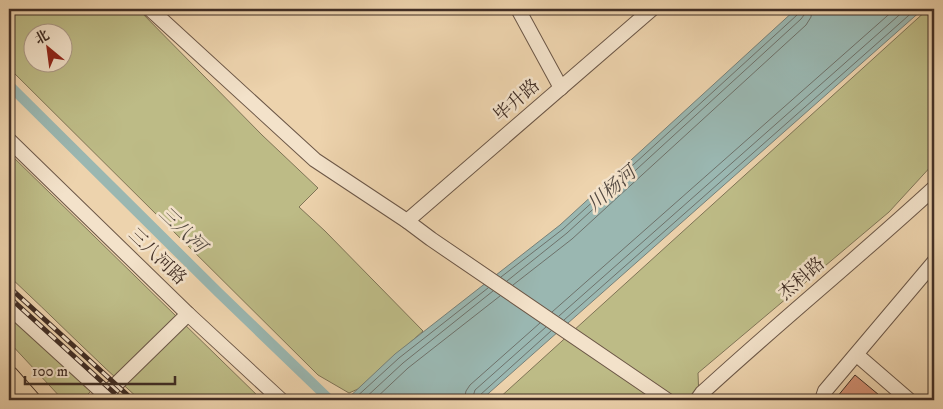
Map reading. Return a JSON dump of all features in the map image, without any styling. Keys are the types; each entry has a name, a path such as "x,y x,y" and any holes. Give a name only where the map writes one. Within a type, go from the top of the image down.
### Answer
{"highway":[{"path":"9,393 15,400"}],"main road":[{"path":"9,376 31,400"}],"street":[{"path":"150,9 315,160 667,400"},
{"path":"518,9 560,88"},
{"name":"毕升路","path":"407,221 652,9"},
{"name":"三八河路","path":"9,140 188,314 281,400"},
{"name":"杰科路","path":"697,400 702,393 766,335 934,188"},
{"name":"杰科路","path":"705,400 770,340 897,234 934,198"},
{"path":"822,400 825,390 857,355 888,315 934,262"},
{"path":"9,307 105,399 188,314"},
{"path":"857,355 909,400"}],"shaded area":[{"path":"9,9 138,9 262,135 318,188 299,207 423,331 358,389 349,393 318,375 9,68"},
{"path":"928,9 934,9 934,163 889,212 698,373 699,400 497,400"},
{"path":"9,153 262,400 140,400 9,276"},
{"path":"9,314 91,391 82,400 63,400 9,342"}],"water":[{"name":"川杨河","path":"796,9 923,9 481,400 346,400 395,354 560,225"}],"building":[{"path":"855,375 885,400 841,400 837,397"}],"waterway":[{"name":"三八河","path":"9,85 330,400"}],"railway":[{"path":"9,287 133,400"},
{"path":"9,297 122,400"}]}
